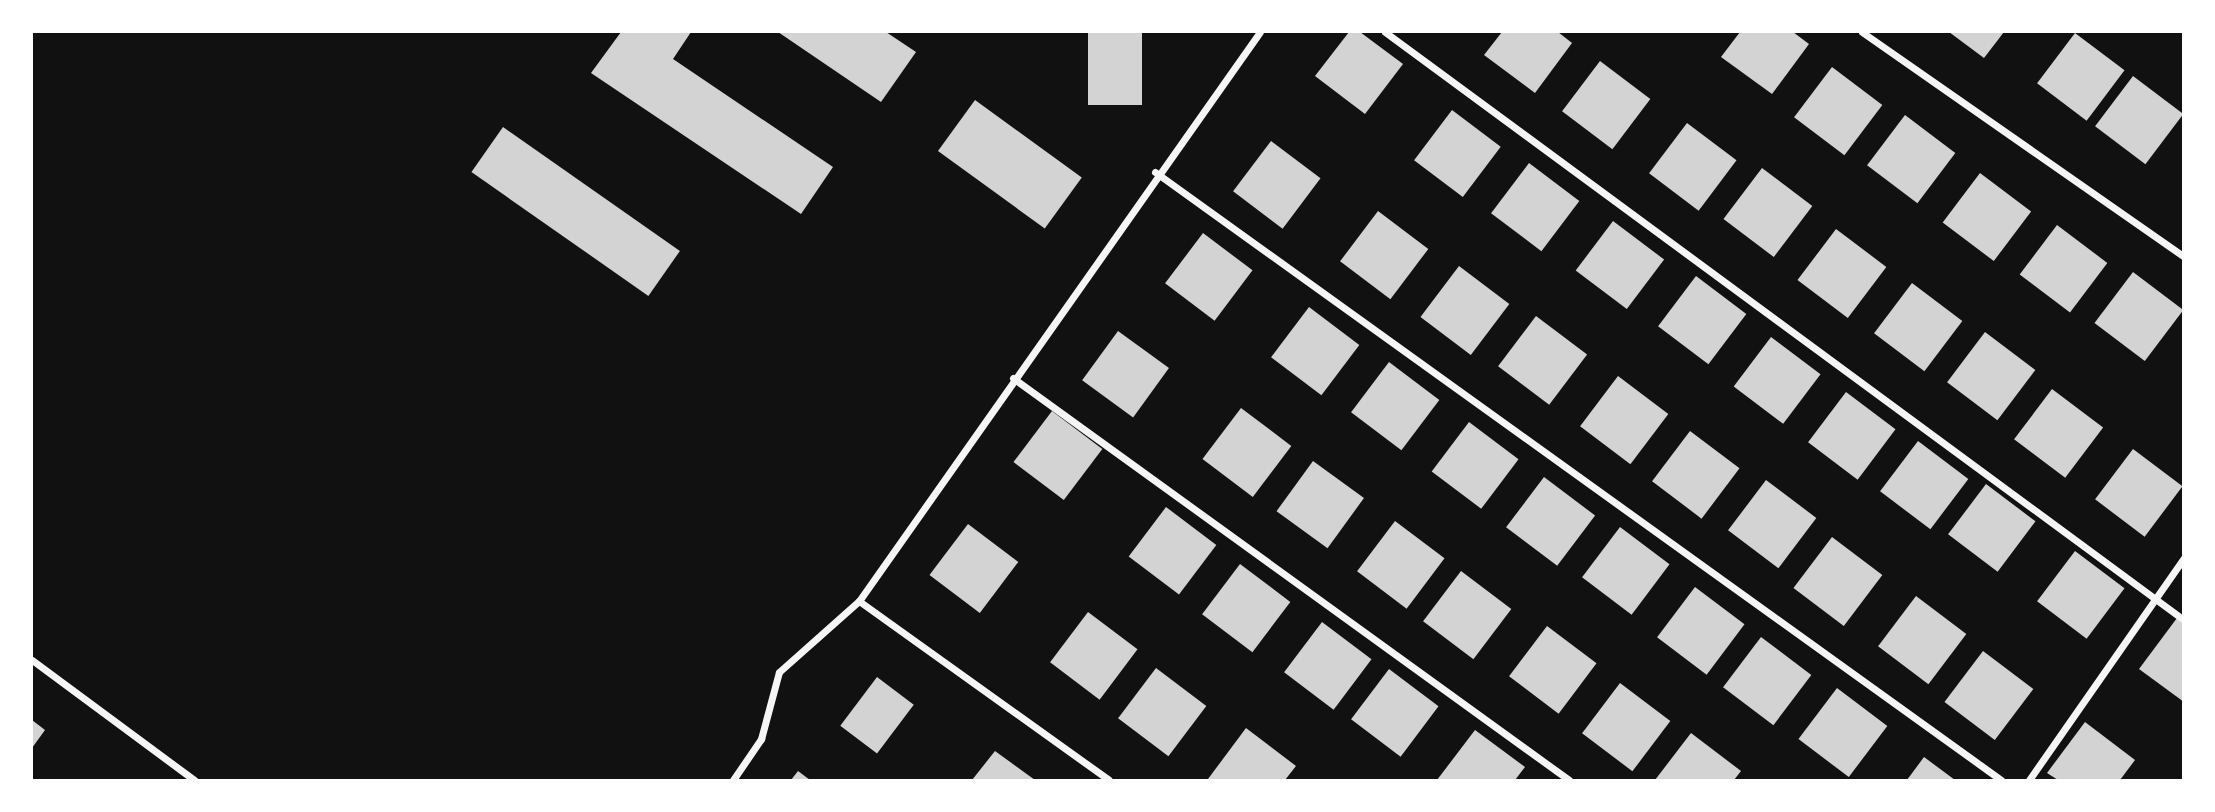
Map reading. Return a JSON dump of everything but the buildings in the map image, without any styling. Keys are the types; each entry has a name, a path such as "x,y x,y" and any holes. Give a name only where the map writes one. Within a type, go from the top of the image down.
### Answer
{"street":[{"path":"733,780 761,739 779,672 859,601 1155,172 1260,32"},
{"path":"1385,32 2183,620"},
{"path":"1862,32 2183,257"},
{"path":"1155,172 2001,780"},
{"path":"1013,378 1569,780"},
{"path":"2029,780 2183,558"},
{"path":"859,601 1110,780"},
{"path":"32,660 194,780"}]}
